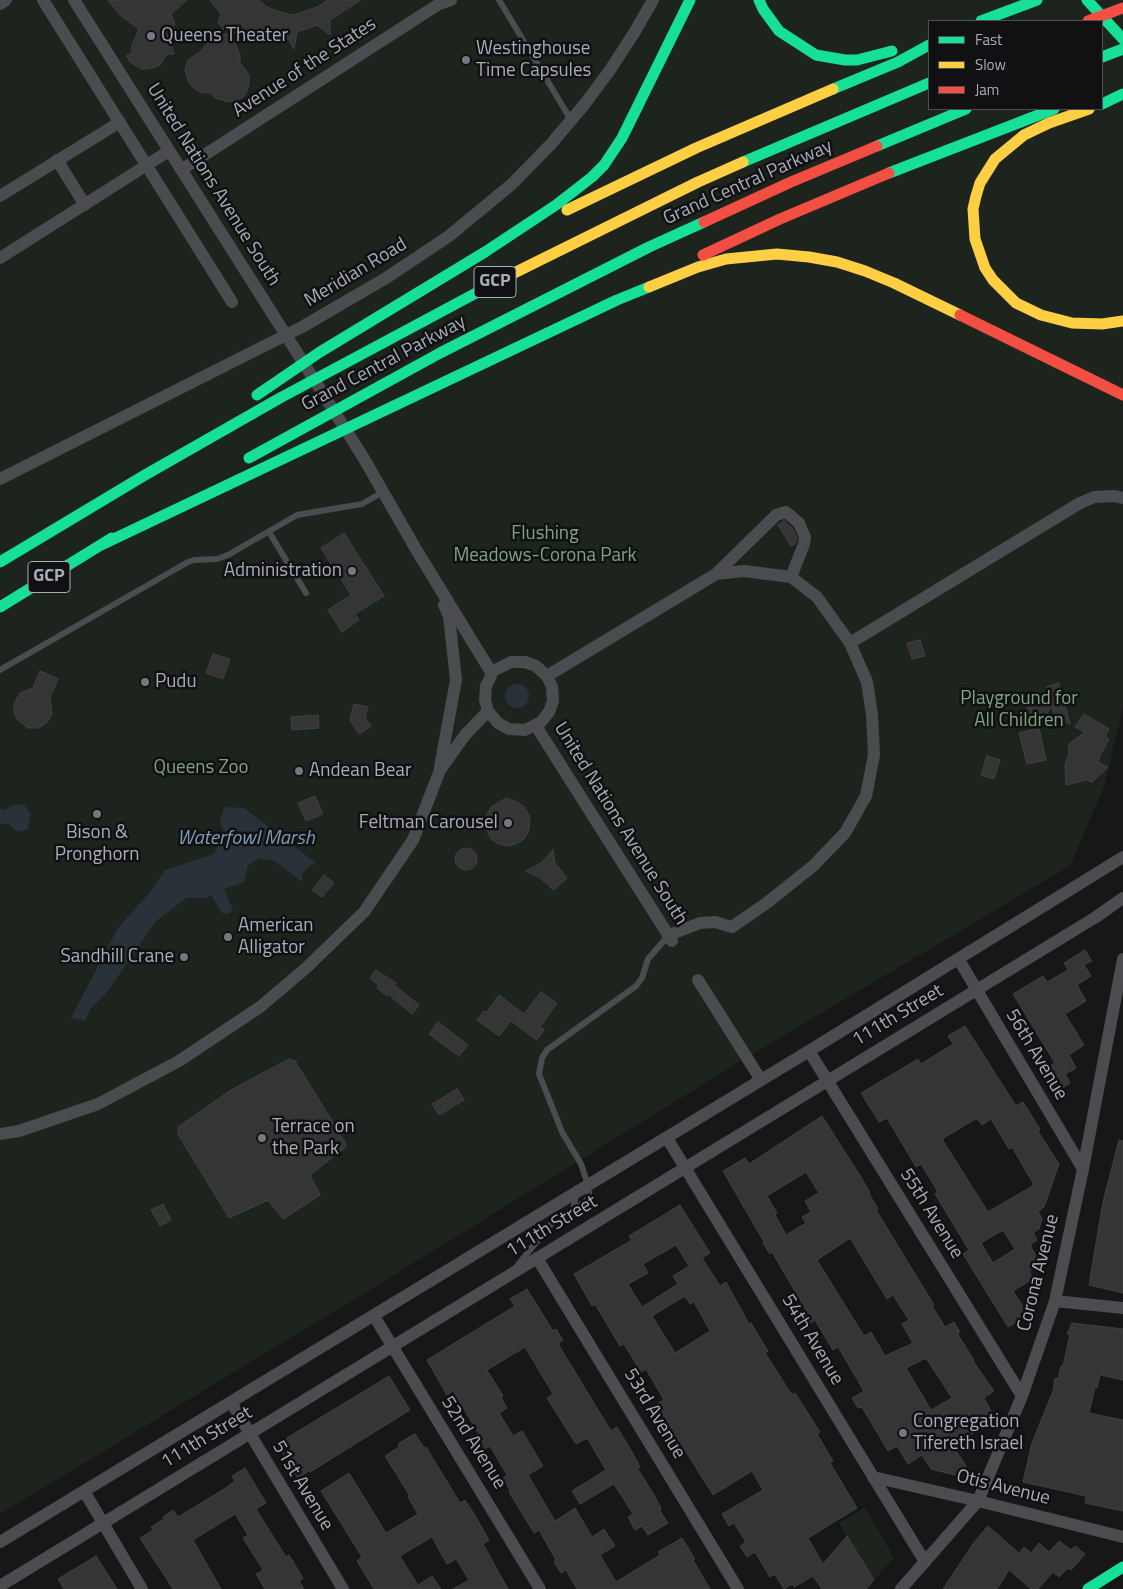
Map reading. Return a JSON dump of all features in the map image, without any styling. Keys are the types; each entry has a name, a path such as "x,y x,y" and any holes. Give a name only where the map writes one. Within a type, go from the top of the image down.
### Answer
{"main road":[{"path":"247,401 328,347 485,252 570,196 604,165 622,138 690,0"},
{"path":"759,0 770,20 779,30 790,40 816,55 845,60 869,58 928,40"},
{"path":"984,20 1036,0"},
{"path":"1087,0 1123,39"},
{"path":"1091,20 1123,8"},
{"path":"485,252 622,182 767,117 898,62 928,46"},
{"path":"1103,57 1123,49"},
{"name":"Grand Central Parkway","path":"0,562 77,515 340,364 547,255 760,154 928,83"},
{"path":"1104,90 1123,84"},
{"path":"1103,104 1123,94"},
{"name":"Grand Central Parkway","path":"242,462 475,335 641,251 791,182 964,110"},
{"path":"99,546 617,300 678,267 780,219 934,155 1051,110"},
{"path":"1086,110 1030,132 1014,142 995,159 980,183 976,196 973,209 975,239 985,268 993,280 1016,302 1028,310 1072,323 1102,324 1123,321"},
{"path":"617,300 698,267 726,259 777,254 822,259 866,271 894,283 1123,395"},
{"path":"77,515 223,417"},
{"name":"GCP","path":"0,607 208,482"},
{"path":"1088,1589 1123,1567"}],"street":[{"path":"0,4 6,0"},
{"path":"43,0 232,302"},
{"name":"United Nations Avenue South","path":"74,0 363,457 491,672"},
{"name":"Avenue of the States","path":"181,170 440,2 451,0"},
{"name":"Meridian Road","path":"0,478 270,344 333,310 386,278 441,241 492,201 530,166 571,120 618,58 653,0"},
{"path":"0,196 120,122"},
{"path":"0,258 169,151"},
{"path":"57,160 85,205"},
{"path":"850,643 1080,503 1094,497 1114,496 1123,498"},
{"path":"440,770 466,735 488,711 485,700 486,686 491,672 511,662 525,662 536,666 547,676 716,574 776,514 786,512 790,513 799,523 805,537 791,577"},
{"path":"0,1134 19,1131 98,1104 179,1061 260,1008 306,968 364,912 413,840 440,770 456,680 449,616 417,550"},
{"path":"671,939 700,923 715,922 732,927 768,902 813,866 845,833 866,796 874,755 872,715 867,682 850,643 817,597 791,577 744,571 716,574"},
{"name":"United Nations Avenue South","path":"488,711 498,723 509,729 525,730 536,726 549,712 553,701 552,687 547,676"},
{"name":"United Nations Avenue South","path":"536,726 671,939"},
{"name":"111th Street","path":"0,1542 810,1051 1123,857"},
{"name":"111th Street","path":"0,1586 1096,917 1123,898"},
{"name":"Corona Avenue","path":"900,1589 978,1501 1022,1396 1055,1301 1083,1169 1123,959"},
{"name":"56th Avenue","path":"959,960 1083,1169"},
{"path":"698,980 761,1080"},
{"name":"55th Avenue","path":"810,1051 1022,1396"},
{"name":"54th Avenue","path":"667,1138 925,1562"},
{"name":"53rd Avenue","path":"536,1258 738,1589"},
{"path":"1055,1301 1123,1308"},
{"name":"52nd Avenue","path":"374,1316 540,1589"},
{"name":"51st Avenue","path":"231,1402 249,1435 343,1589"},
{"name":"Otis Avenue","path":"873,1477 1123,1537"},
{"path":"84,1491 142,1589"}],"lane":[{"path":"499,0 571,120"},
{"path":"0,670 188,562 228,555 297,515 362,504 383,492"},
{"path":"269,532 306,593"},
{"path":"512,1273 551,1224 586,1201 589,1195 582,1164 562,1132 539,1074 542,1058 547,1050 636,986 642,978 648,959 671,939"},
{"path":"572,1195 575,1200 573,1210"}],"green space":[{"name":"Flushing Meadows-Corona Park","path":"0,0 1123,0 1123,707 1104,787 1070,866 744,1059 386,1280 0,1514"},
{"path":"865,1507 894,1558 874,1580 839,1523"}],"water":[{"path":"517,684 526,687 529,696 526,705 517,708 508,705 505,696 508,687"},
{"path":"16,804 24,805 31,813 28,829 18,832 9,824 0,824 0,809 4,810"},
{"name":"Waterfowl Marsh","path":"224,807 244,808 316,863 309,866 303,872 302,882 275,861 260,858 248,865 244,882 224,889 233,910 228,914 222,913 211,895 205,898 186,898 156,921 105,995 91,1008 85,1021 71,1018 118,928 152,890 165,870 214,854 224,834 220,821"}],"building":[{"name":"Queens Theater","path":"108,0 187,0 171,14 175,25 166,31 174,54 167,54 160,65 153,68 142,69 131,63 126,56 132,53 132,45 139,29 121,16"},
{"path":"210,0 258,0 267,7 293,15 317,7 328,0 361,0 330,20 330,35 317,25 297,32 294,49 285,34 263,34 258,42 223,29 218,22 221,14"},
{"path":"230,32 240,55 240,63 249,76 249,84 243,97 229,102 215,98 211,93 200,92 194,88 189,83 185,70 188,60 200,52 208,42"},
{"path":"784,521 792,528 797,538 795,544 791,546 778,525"},
{"name":"Administration","path":"344,533 384,596 355,614 359,620 342,632 328,610 351,595 321,548"},
{"path":"920,640 925,656 912,659 907,643"},
{"path":"213,654 230,659 223,679 206,673"},
{"path":"40,671 58,679 50,697 52,712 45,724 38,728 28,728 17,719 14,712 14,704 20,693 33,688"},
{"path":"1059,683 1070,724 1054,715 1046,687"},
{"path":"1034,696 1051,706 1039,728 1022,718"},
{"path":"354,704 368,707 365,718 371,726 359,734 350,720"},
{"path":"1084,714 1109,729 1105,737 1109,739 1098,762 1108,767 1092,782 1086,780 1066,785 1065,765 1069,753 1068,745 1085,732 1075,727"},
{"path":"318,715 319,728 292,730 291,717"},
{"path":"1039,728 1046,760 1027,764 1019,733"},
{"path":"987,756 1000,760 994,779 981,775"},
{"path":"315,796 323,814 306,821 298,803"},
{"name":"Feltman Carousel","path":"506,798 524,807 529,815 530,822 524,839 508,846 499,844 491,839 485,823 491,807"},
{"path":"466,848 474,851 477,859 474,867 466,870 458,867 455,859 458,851"},
{"path":"553,850 555,863 567,878 554,890 540,878 526,871 541,863"},
{"path":"324,875 334,883 322,897 312,890"},
{"path":"1085,950 1092,961 1084,965 1091,976 1077,985 1086,1001 1065,1014 1084,1045 1069,1055 1076,1068 1065,1074 1070,1083 1061,1089 1048,1067 1055,1063 1013,994 1043,976 1047,982 1068,970 1064,963"},
{"path":"376,970 396,983 394,985 419,1005 412,1014 388,994 387,996 377,988 379,986 370,978"},
{"path":"541,992 557,1003 540,1027 544,1030 537,1040 511,1021 499,1036 477,1020 484,1011 486,1013 499,995 524,1014"},
{"path":"438,1022 468,1045 459,1056 429,1034"},
{"path":"965,1026 1016,1106 1023,1102 1040,1129 1038,1131 1059,1164 1044,1207 1038,1211 1042,1219 1039,1229 1033,1233 1037,1240 1030,1245 1038,1260 1037,1266 1029,1271 1033,1279 1013,1291 1025,1310 1019,1313 1022,1319 1008,1327 963,1254 969,1250 935,1194 938,1192 921,1164 916,1167 887,1118 879,1122 861,1093 918,1059 921,1064 953,1044 948,1036","holes":["977,1118 982,1125 991,1119 1009,1149 1012,1147 1034,1185 988,1212 942,1139","1003,1230 1015,1249 993,1263 981,1243"]},
{"name":"Terrace on the Park","path":"289,1059 295,1061 345,1142 346,1147 310,1175 320,1195 283,1219 268,1200 229,1218 178,1134 178,1127 231,1090"},
{"path":"457,1089 464,1100 439,1115 432,1104"},
{"path":"822,1116 861,1177 878,1209 876,1210 934,1305 932,1306 945,1327 954,1322 960,1332 957,1333 973,1361 994,1391 984,1398 992,1413 976,1422 980,1429 953,1446 966,1466 959,1476 931,1469 922,1455 908,1464 897,1446 888,1451 862,1407 858,1408 852,1398 864,1391 838,1347 833,1350 815,1320 809,1324 802,1312 806,1310 772,1252 770,1254 763,1243 723,1171 745,1158 749,1164","holes":["806,1172 819,1193 805,1201 811,1212 802,1217 806,1223 786,1235 775,1215 777,1213 767,1196","850,1238 887,1299 893,1295 909,1320 902,1324 913,1343 885,1356 871,1332 864,1336 817,1260","926,1358 952,1398 931,1410 906,1368"]},
{"path":"1119,1140 1123,1141 1123,1293 1089,1285 1103,1202"},
{"path":"163,1204 171,1220 160,1226 151,1210"},
{"path":"680,1205 710,1253 702,1258 720,1286 726,1282 749,1324 751,1323 768,1351 765,1353 792,1395 795,1393 820,1432 817,1434 833,1461 830,1463 857,1508 808,1538 823,1564 847,1536 874,1580 866,1589 822,1589 813,1576 794,1587 792,1584 784,1589 775,1574 770,1577 755,1552 747,1557 740,1546 746,1542 734,1523 729,1526 722,1514 763,1490 752,1471 713,1495 656,1404 664,1400 646,1369 641,1372 624,1344 620,1346 595,1304 592,1306 574,1274 632,1240 629,1236","holes":["676,1245 689,1266 673,1276 678,1284 642,1307 628,1284 648,1273 643,1264","685,1296 690,1304 694,1302 710,1331 675,1353 652,1316"]},
{"path":"527,1289 553,1331 556,1329 563,1340 558,1344 611,1431 617,1427 640,1467 637,1468 654,1495 661,1508 660,1511 668,1523 648,1535 642,1526 635,1530 628,1517 633,1514 614,1484 580,1504 572,1491 606,1470 587,1438 576,1444 547,1398 553,1394 525,1347 487,1370 503,1396 501,1397 507,1408 499,1413 513,1436 522,1431 543,1466 528,1475 555,1521 575,1508 592,1537 604,1529 615,1546 600,1555 616,1582 660,1555 658,1552 682,1538 710,1589 577,1589 566,1570 561,1573 539,1530 534,1533 509,1492 510,1490 503,1478 507,1475 490,1446 481,1451 473,1438 479,1434 453,1391 447,1395 427,1360 515,1306 510,1299"},
{"path":"1072,1323 1123,1329 1123,1380 1100,1375 1089,1413 1123,1420 1123,1511 1085,1503 1086,1496 1023,1482 1032,1443 1053,1391 1055,1378 1058,1379 1061,1366 1063,1366 1070,1335 1067,1334"},
{"path":"389,1376 410,1410 298,1478 277,1444"},
{"path":"415,1434 424,1448 426,1447 460,1503 465,1500 473,1512 489,1540 483,1544 508,1589 453,1589 469,1580 456,1559 447,1564 432,1537 400,1556 417,1584 410,1589 374,1589 357,1561 362,1557 321,1491 349,1473 386,1533 418,1514 408,1497 410,1496 385,1456 399,1447 399,1443"},
{"path":"245,1468 266,1503 256,1509 286,1557 289,1555 303,1578 299,1581 304,1589 265,1589 256,1574 263,1570 243,1538 248,1535 235,1514 193,1540 221,1589 173,1589 140,1538 153,1530 151,1527 164,1519 163,1517 173,1510 178,1517 221,1491 235,1481 232,1476"},
{"path":"988,1526 1019,1553 1024,1547 1031,1553 1039,1543 1049,1552 1059,1541 1071,1550 1075,1546 1085,1554 1071,1570 1068,1568 1059,1577 1053,1572 1038,1589 1031,1589 1009,1570 997,1589 943,1589 975,1541"},
{"path":"96,1556 117,1589 64,1589 58,1579"},
{"path":"432,1576 441,1589 412,1589"}],"traffic: fast":[{"path":"257,395 320,352 485,252 556,205 592,177 604,165 622,138 690,0"},
{"path":"759,0 763,9 779,31 816,55 857,60 892,51"},
{"path":"984,20 1037,0"},
{"path":"1087,0 1123,39"},
{"path":"833,89 898,62 928,46"},
{"path":"1103,57 1123,49"},
{"path":"743,162 928,83"},
{"path":"1103,104 1123,94"},
{"path":"877,146 964,110"},
{"path":"889,173 1051,110"},
{"path":"249,458 440,353 649,247 704,222"},
{"path":"0,562 145,475 280,398 506,277"},
{"path":"99,546 617,300 649,287"},
{"path":"0,607 112,538"},
{"path":"1088,1589 1123,1567"}],"traffic: slow":[{"path":"567,210 696,148 833,89"},
{"path":"1086,110 1049,123 1024,135 995,159 980,183 976,196 973,209 975,239 985,268 993,280 1016,303 1041,315 1072,323 1102,324 1123,321"},
{"path":"506,277 698,182 743,162"},
{"path":"649,287 698,267 726,259 777,254 837,262 865,271 960,315"}],"traffic: jam":[{"path":"1091,20 1123,8"},
{"path":"704,222 791,182 877,146"},
{"path":"703,255 780,219 889,173"},
{"path":"960,315 1123,395"}],"place":[{"name":"Queens Theater","path":"151,36"},
{"name":"Westinghouse Time Capsules","path":"466,60"},
{"name":"Administration","path":"352,571"},
{"name":"Pudu","path":"145,682"},
{"name":"Andean Bear","path":"299,771"},
{"name":"Bison & Pronghorn","path":"97,814"},
{"name":"Feltman Carousel","path":"508,823"},
{"name":"American Alligator","path":"228,937"},
{"name":"Sandhill Crane","path":"184,957"},
{"name":"Terrace on the Park","path":"262,1138"},
{"name":"Congregation Tifereth Israel","path":"903,1433"}],"park label":[{"name":"Playground for All Children","path":"1019,710"},
{"name":"Queens Zoo","path":"201,768"}]}
